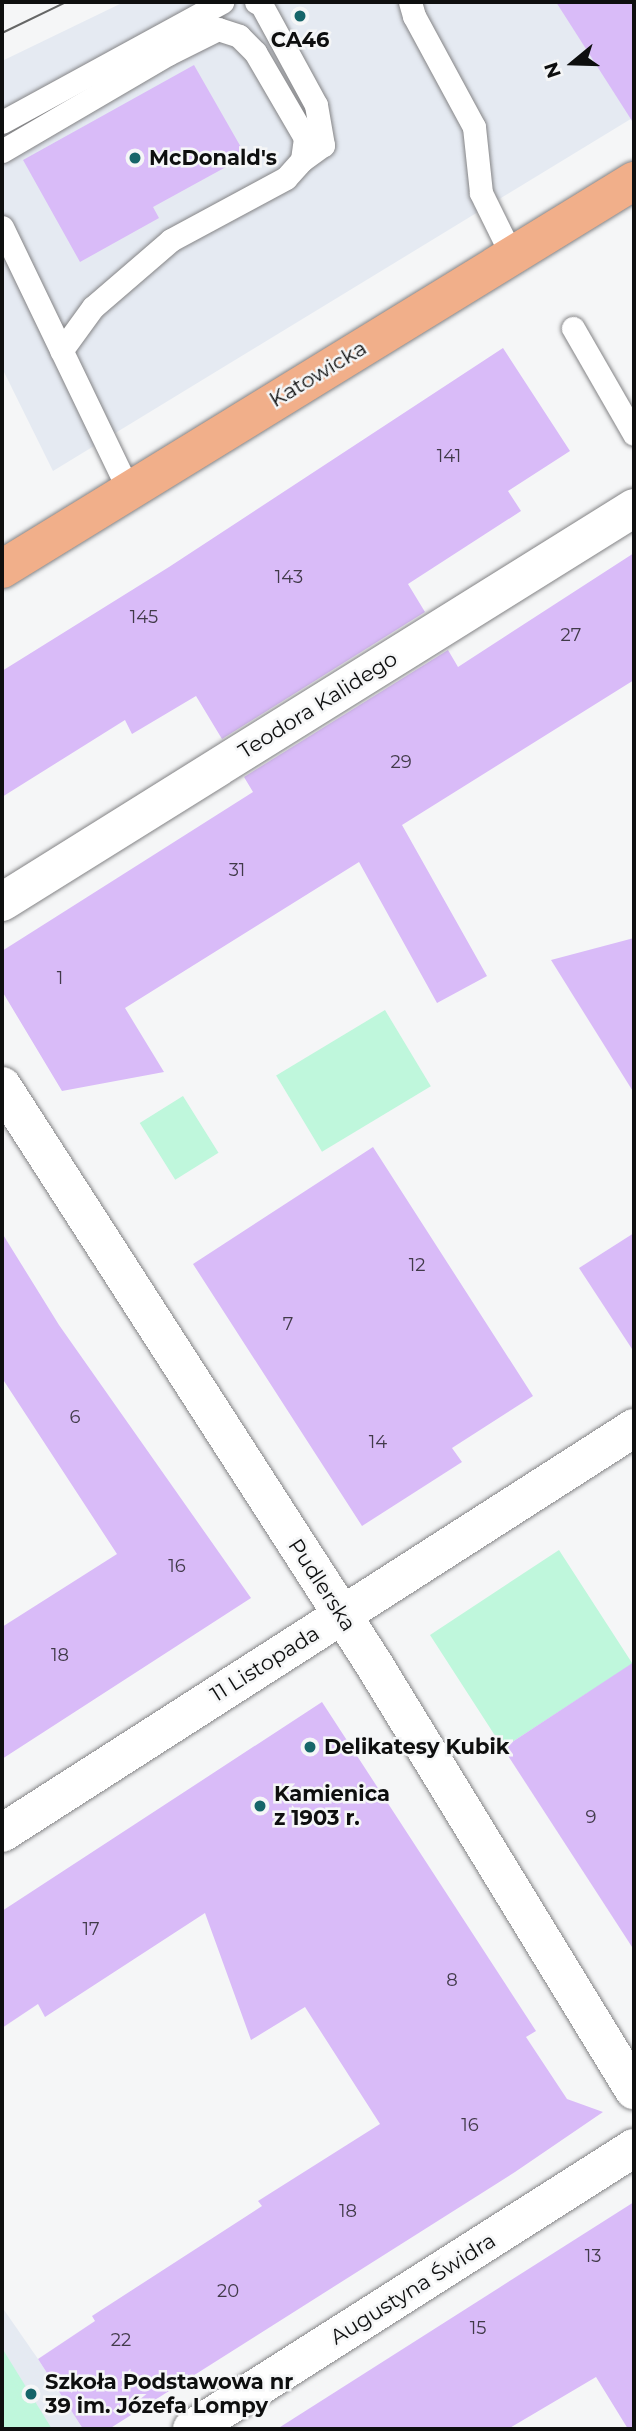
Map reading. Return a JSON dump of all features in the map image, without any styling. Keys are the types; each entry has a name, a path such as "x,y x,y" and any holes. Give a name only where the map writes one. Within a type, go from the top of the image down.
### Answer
{"main road":[{"name":"Katowicka","path":"2,569 128,489 634,181"}],"street":[{"name":"Teodora Kalidego","path":"2,902 634,509"},
{"name":"Pudlerska","path":"2,1086 342,1616 634,2090"},
{"name":"11 Listopada","path":"2,1833 634,1428"},
{"name":"Augustyna Świdra","path":"192,2429 634,2148"}],"lane":[{"path":"2,122 222,2"},
{"path":"61,351 93,307 171,240 286,178 302,160 323,145 316,105 261,4 257,2"},
{"path":"410,2 414,16 474,127 481,193 512,256"},
{"path":"2,151 168,54 218,29 239,36 255,52 305,138 302,160"},
{"path":"2,228 128,489"},
{"path":"573,328 634,434"}],"shaded area":[{"path":"124,2 634,2 634,117 53,471 2,368 2,61"},
{"name":"Szkoła Podstawowa nr 39 im. Józefa Lompy","path":"2,2307 38,2359 83,2429 2,2429"}],"green space":[{"path":"385,1010 431,1086 322,1152 276,1075"},
{"path":"183,1096 219,1153 175,1180 140,1123"},
{"path":"559,1550 634,1666 634,1761 589,1692 503,1748 430,1635"},
{"path":"2,2348 52,2429 2,2429"}],"building":[{"path":"556,2 634,2 634,124"},
{"name":"McDonald's","path":"194,65 246,156 153,207 159,218 80,262 23,160"},
{"path":"503,348 570,451 508,491 521,511 408,584 425,612 222,739 196,696 132,734 125,720 2,797 2,671 169,567"},
{"path":"634,553 634,680 402,825 487,976 437,1003 359,862 125,1008 164,1072 62,1091 2,991 2,951 253,792 244,777 448,650 458,667"},
{"path":"634,938 634,1093 551,960"},
{"path":"373,1147 533,1396 452,1448 462,1462 362,1526 193,1264"},
{"path":"2,1233 59,1325 251,1598 2,1759 2,1627 117,1554 2,1378"},
{"path":"634,1233 634,1352 579,1268"},
{"path":"634,1662 634,1950 503,1748"},
{"path":"322,1702 536,2031 526,2037 567,2099 603,2112 515,2172 109,2429 83,2429 38,2359 95,2321 92,2316 262,2206 258,2201 380,2124 305,2007 251,2040 205,1913 45,2017 38,2004 2,2028 2,1911"},
{"path":"634,2202 634,2429 628,2429 596,2377 508,2429 277,2429"}],"tram line":[{"path":"2,33 66,2"}],"place":[{"name":"CA46","path":"300,16"},
{"name":"McDonald's","path":"135,158"},
{"name":"Delikatesy Kubik","path":"310,1747"},
{"name":"Kamienica z 1903 r.","path":"260,1806"},
{"name":"Szkoła Podstawowa nr 39 im. Józefa Lompy","path":"31,2394"}]}
